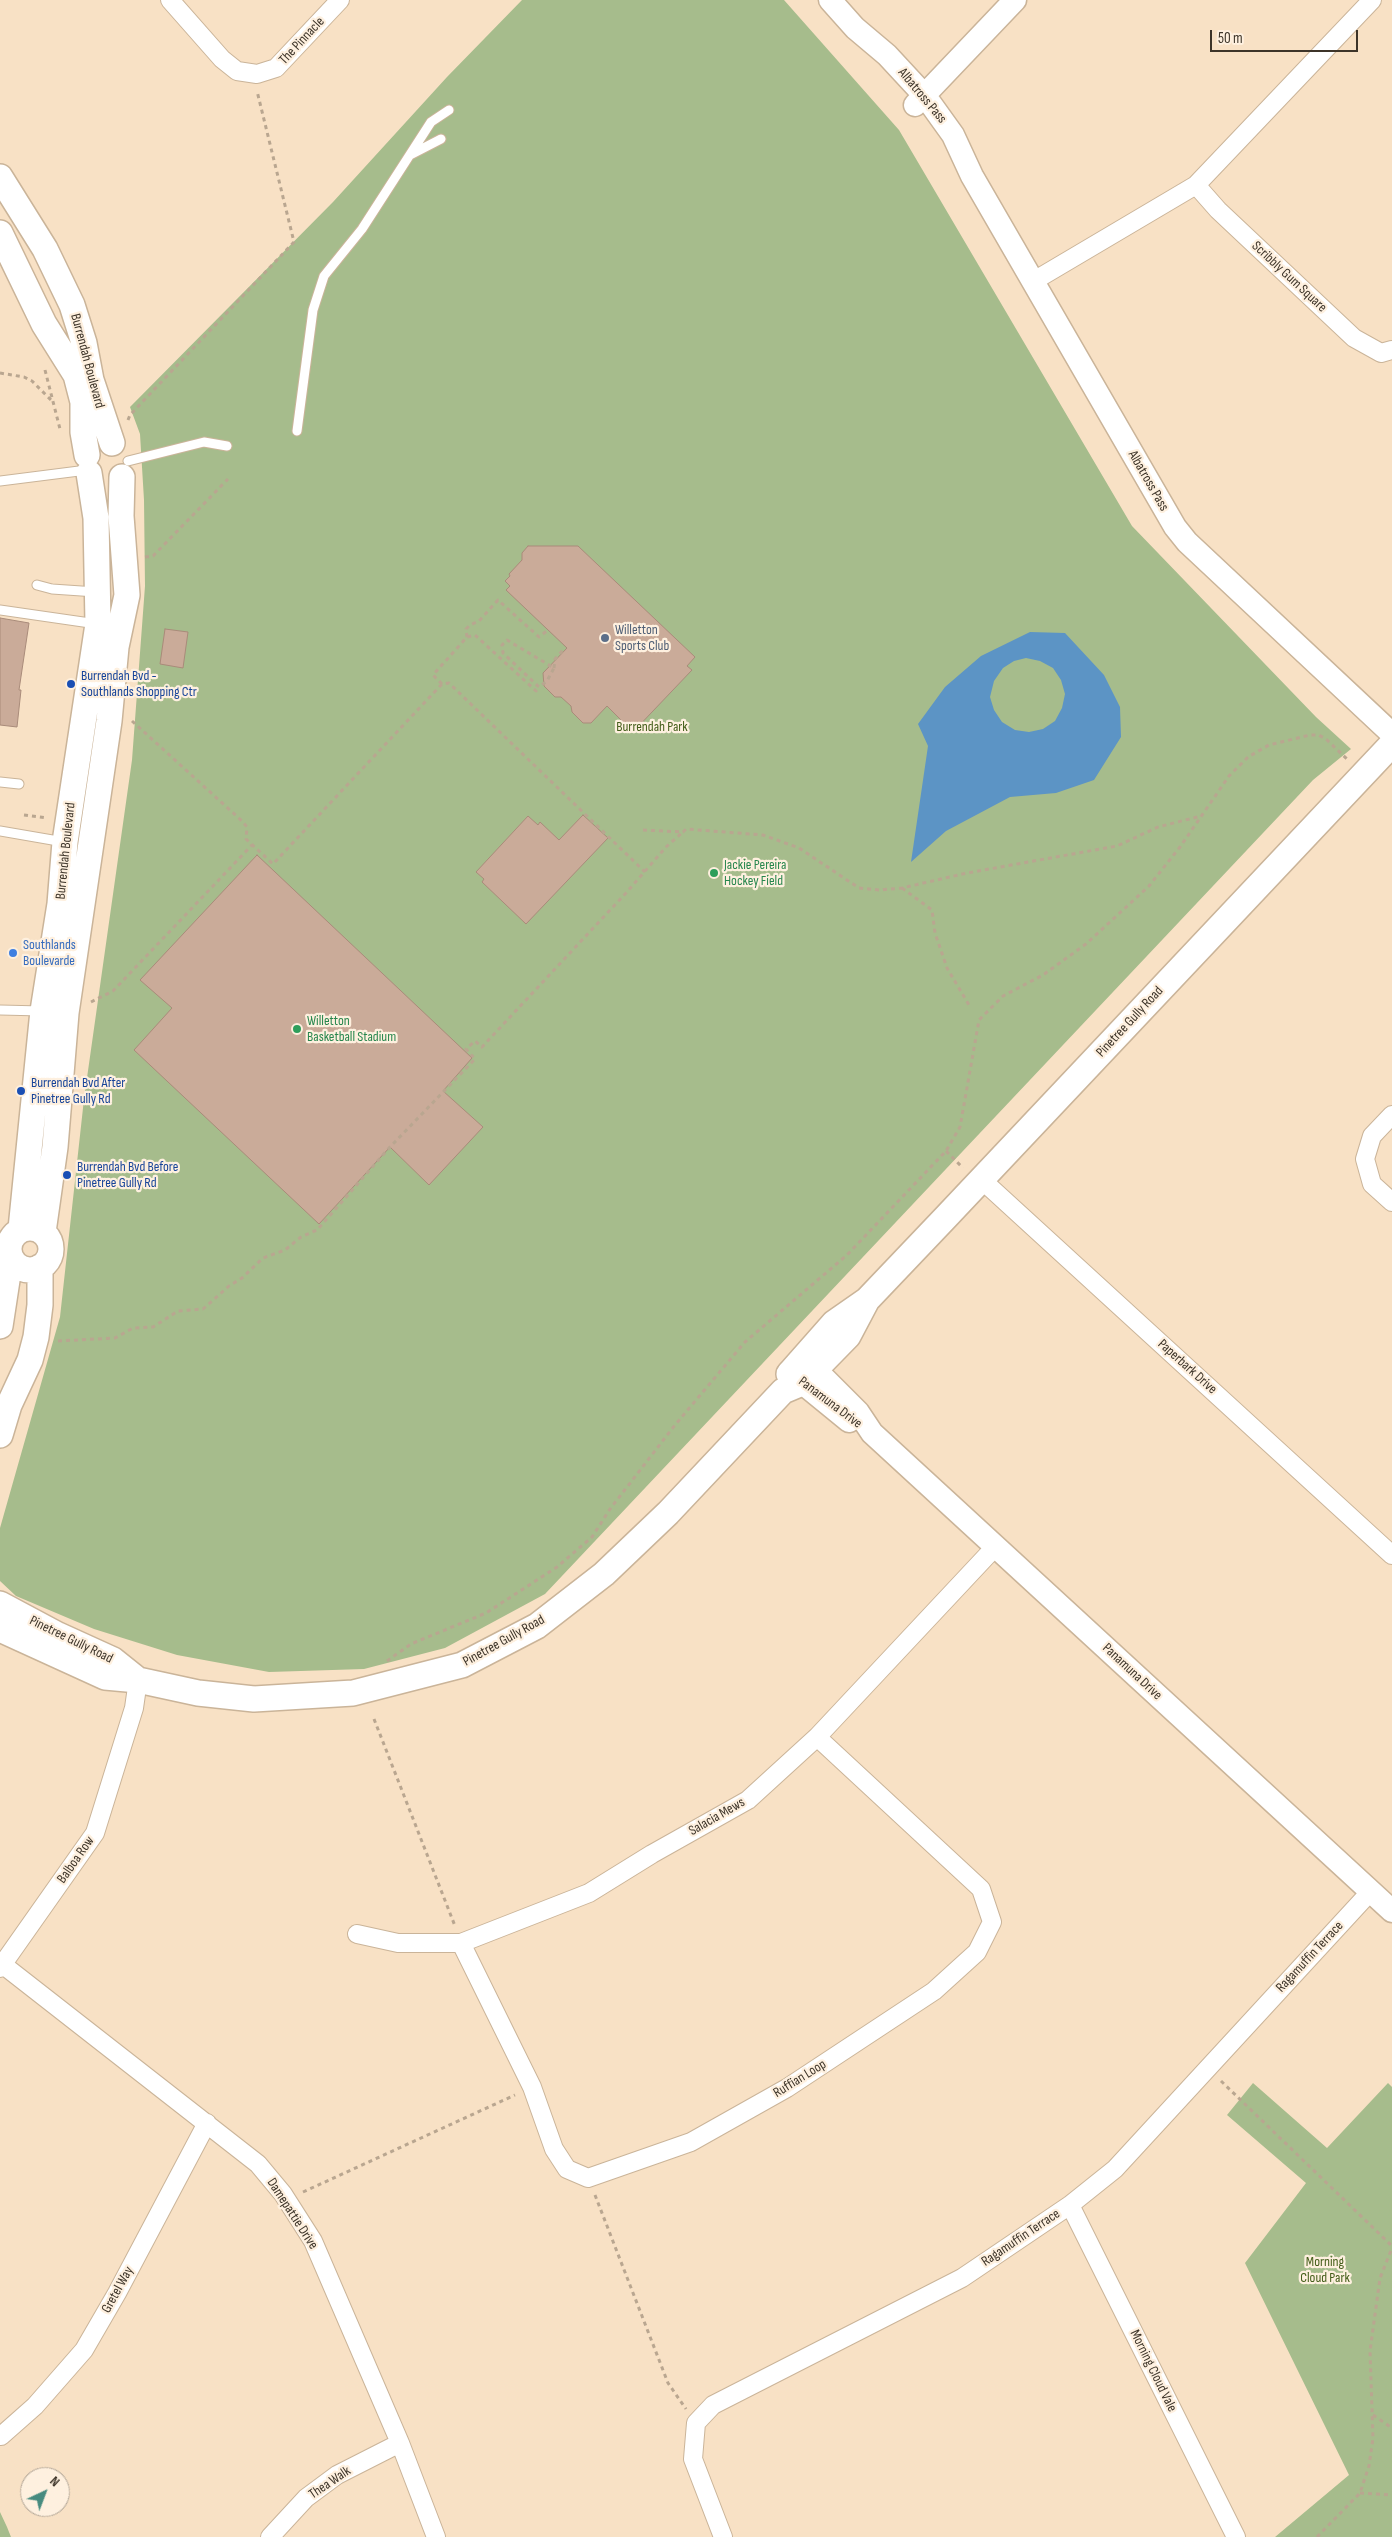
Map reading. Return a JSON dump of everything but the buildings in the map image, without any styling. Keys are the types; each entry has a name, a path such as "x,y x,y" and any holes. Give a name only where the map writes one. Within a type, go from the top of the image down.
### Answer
{"main road":[{"name":"Burrendah Boulevard","path":"0,177 46,249 72,305 84,343 91,380 122,452 121,516 127,594 116,647 109,721 78,844 60,904 54,1012 58,1117 32,1231"},
{"name":"Burrendah Boulevard","path":"0,233 44,324 76,375 83,402 83,432 96,518 98,624 78,844"},
{"path":"100,443 122,452 117,481 104,484 98,482 88,466 90,449 100,443"},
{"name":"Pinetree Gully Road","path":"0,1629 105,1677 138,1680 198,1693 254,1699 353,1693 462,1665 537,1626 604,1574 668,1513 799,1374 848,1336 867,1300 974,1175 1392,744"},
{"name":"Burrendah Boulevard","path":"32,1231 32,1113 54,1012"},
{"path":"32,1113 58,1117"},
{"path":"0,1326 9,1243 16,1233 32,1231 50,1245 48,1260 40,1267 25,1269 7,1262"},
{"path":"0,1435 9,1405 30,1360 36,1337 40,1305 40,1267"},
{"name":"Pinetree Gully Road","path":"0,1604 58,1635 114,1660 138,1680"}],"street":[{"path":"170,0 222,59 237,71 256,74"},
{"name":"The Pinnacle","path":"256,74 276,68 340,0"},
{"name":"Albatross Pass","path":"830,0 855,28 877,65 920,101 944,146 972,176 1175,527 1187,542 1392,734"},
{"path":"920,101 1015,0"},
{"path":"1032,282 1196,185 1372,0"},
{"name":"Scribbly Gum Square","path":"1196,185 1218,210 1354,338 1381,354 1392,350"},
{"path":"1392,1115 1372,1136 1365,1159 1372,1184 1392,1202"},
{"name":"Paperbark Drive","path":"974,1175 1392,1555"},
{"name":"Panamuna Drive","path":"799,1374 858,1412 872,1433 1392,1911"},
{"name":"Salacia Mews","path":"357,1934 398,1943 461,1943 589,1893 652,1854 748,1800 817,1737 996,1546"},
{"name":"Balboa Row","path":"1,1966 95,1833 134,1708 138,1680"},
{"name":"Ruffian Loop","path":"588,2178 691,2142 787,2088 934,1991 977,1952 992,1922 980,1889 817,1737"},
{"name":"Ragamuffin Terrace","path":"696,2423 713,2406 962,2278 1070,2205 1115,2169 1371,1891"},
{"path":"461,1943 532,2087 554,2149 567,2169 588,2178"},
{"name":"Damepattie Drive","path":"1,1966 258,2164 286,2200 313,2241 400,2443 436,2537"},
{"name":"Gretel Way","path":"1,2436 35,2406 84,2350 117,2293 207,2123"},
{"name":"Morning Cloud Vale","path":"1070,2205 1236,2537"},
{"path":"696,2423 693,2459 723,2537"},
{"name":"Thea Walk","path":"270,2537 306,2498 337,2475 400,2443"}],"lane":[{"path":"297,431 313,310 324,276 362,228 431,122 449,110"},
{"path":"410,155 441,140"},
{"path":"122,452 204,442 227,446"},
{"path":"0,481 88,466"},
{"path":"37,585 52,589 98,592"},
{"path":"0,610 98,624"},
{"path":"0,782 19,784"},
{"path":"0,831 78,844"},
{"path":"0,1010 54,1012"}],"path":[{"path":"122,452 130,415 294,242 257,89 256,74"},
{"path":"0,373 32,381 51,400"},
{"path":"140,559 153,556 228,479"},
{"path":"467,637 466,629 470,625 479,622 498,600 539,637 548,630"},
{"path":"442,684 433,675 467,637 475,635 536,691 547,681 554,668 555,659 564,649"},
{"path":"539,687 503,653 502,645 507,640 554,668"},
{"path":"130,719 242,821 247,827 246,839 273,864 442,684 450,683 645,872"},
{"path":"384,1663 411,1644 486,1613 557,1567 592,1537 610,1509 745,1342 847,1255 946,1150 960,1127 979,1020 1003,996 1043,976 1086,944 1149,886 1230,776 1248,757 1269,745 1310,734 1319,735 1350,763"},
{"path":"24,815 48,818"},
{"path":"36,1337 63,1341 101,1340 115,1338 133,1328 154,1328 178,1311 203,1308 229,1286 242,1278 263,1258 285,1250 301,1237 317,1230 390,1147 475,1059 466,1049 475,1041 482,1047 666,847 686,829 763,835 799,848 860,888 902,888 968,873 1117,846 1158,827 1201,816"},
{"path":"643,830 683,832"},
{"path":"91,1002 113,991 252,844"},
{"path":"902,888 932,910 935,933 947,968 968,1005"},
{"path":"946,1150 974,1175"},
{"path":"374,1719 461,1943"},
{"path":"1208,2069 1392,2247 1380,2278 1370,2351 1373,2438 1369,2466 1360,2493 1317,2537"},
{"path":"286,2200 532,2087"},
{"path":"588,2178 668,2384 696,2423"},
{"path":"1372,2416 1392,2428"},
{"path":"1360,2493 1392,2495"}],"green space":[{"name":"Burrendah Park","path":"522,0 784,0 899,130 1132,526 1316,717 1351,749 1313,780 545,1594 445,1648 364,1669 269,1672 177,1655 94,1629 16,1596 0,1581 0,1528 60,1317 84,1099 132,760 145,586 144,500 140,434 130,407 333,202 447,77"},
{"name":"Morning Cloud Park","path":"1253,2083 1327,2148 1388,2083 1392,2087 1392,2537 1275,2537 1349,2475 1245,2263 1306,2183 1227,2115"},
{"path":"0,2512 7,2527 11,2537 0,2537"}],"water":[{"path":"1030,632 1065,633 1104,675 1120,707 1121,737 1094,780 1056,793 1010,797 946,831 911,862 928,746 918,724 945,687 981,656","holes":["1026,658 1040,661 1053,668 1061,680 1065,694 1062,708 1055,721 1043,729 1029,732 1015,730 1002,722 994,710 990,697 994,681 1003,668 1014,661"]}],"place":[{"name":"Willetton Sports Club","path":"605,638"},
{"name":"Burrendah Bvd - Southlands Shopping Ctr","path":"71,684"},
{"name":"Jackie Pereira Hockey Field","path":"714,873"},
{"name":"Southlands Boulevarde","path":"13,953"},
{"name":"Willetton Basketball Stadium","path":"297,1029"},
{"name":"Burrendah Bvd After Pinetree Gully Rd","path":"21,1091"},
{"name":"Burrendah Bvd Before Pinetree Gully Rd","path":"67,1175"}]}
